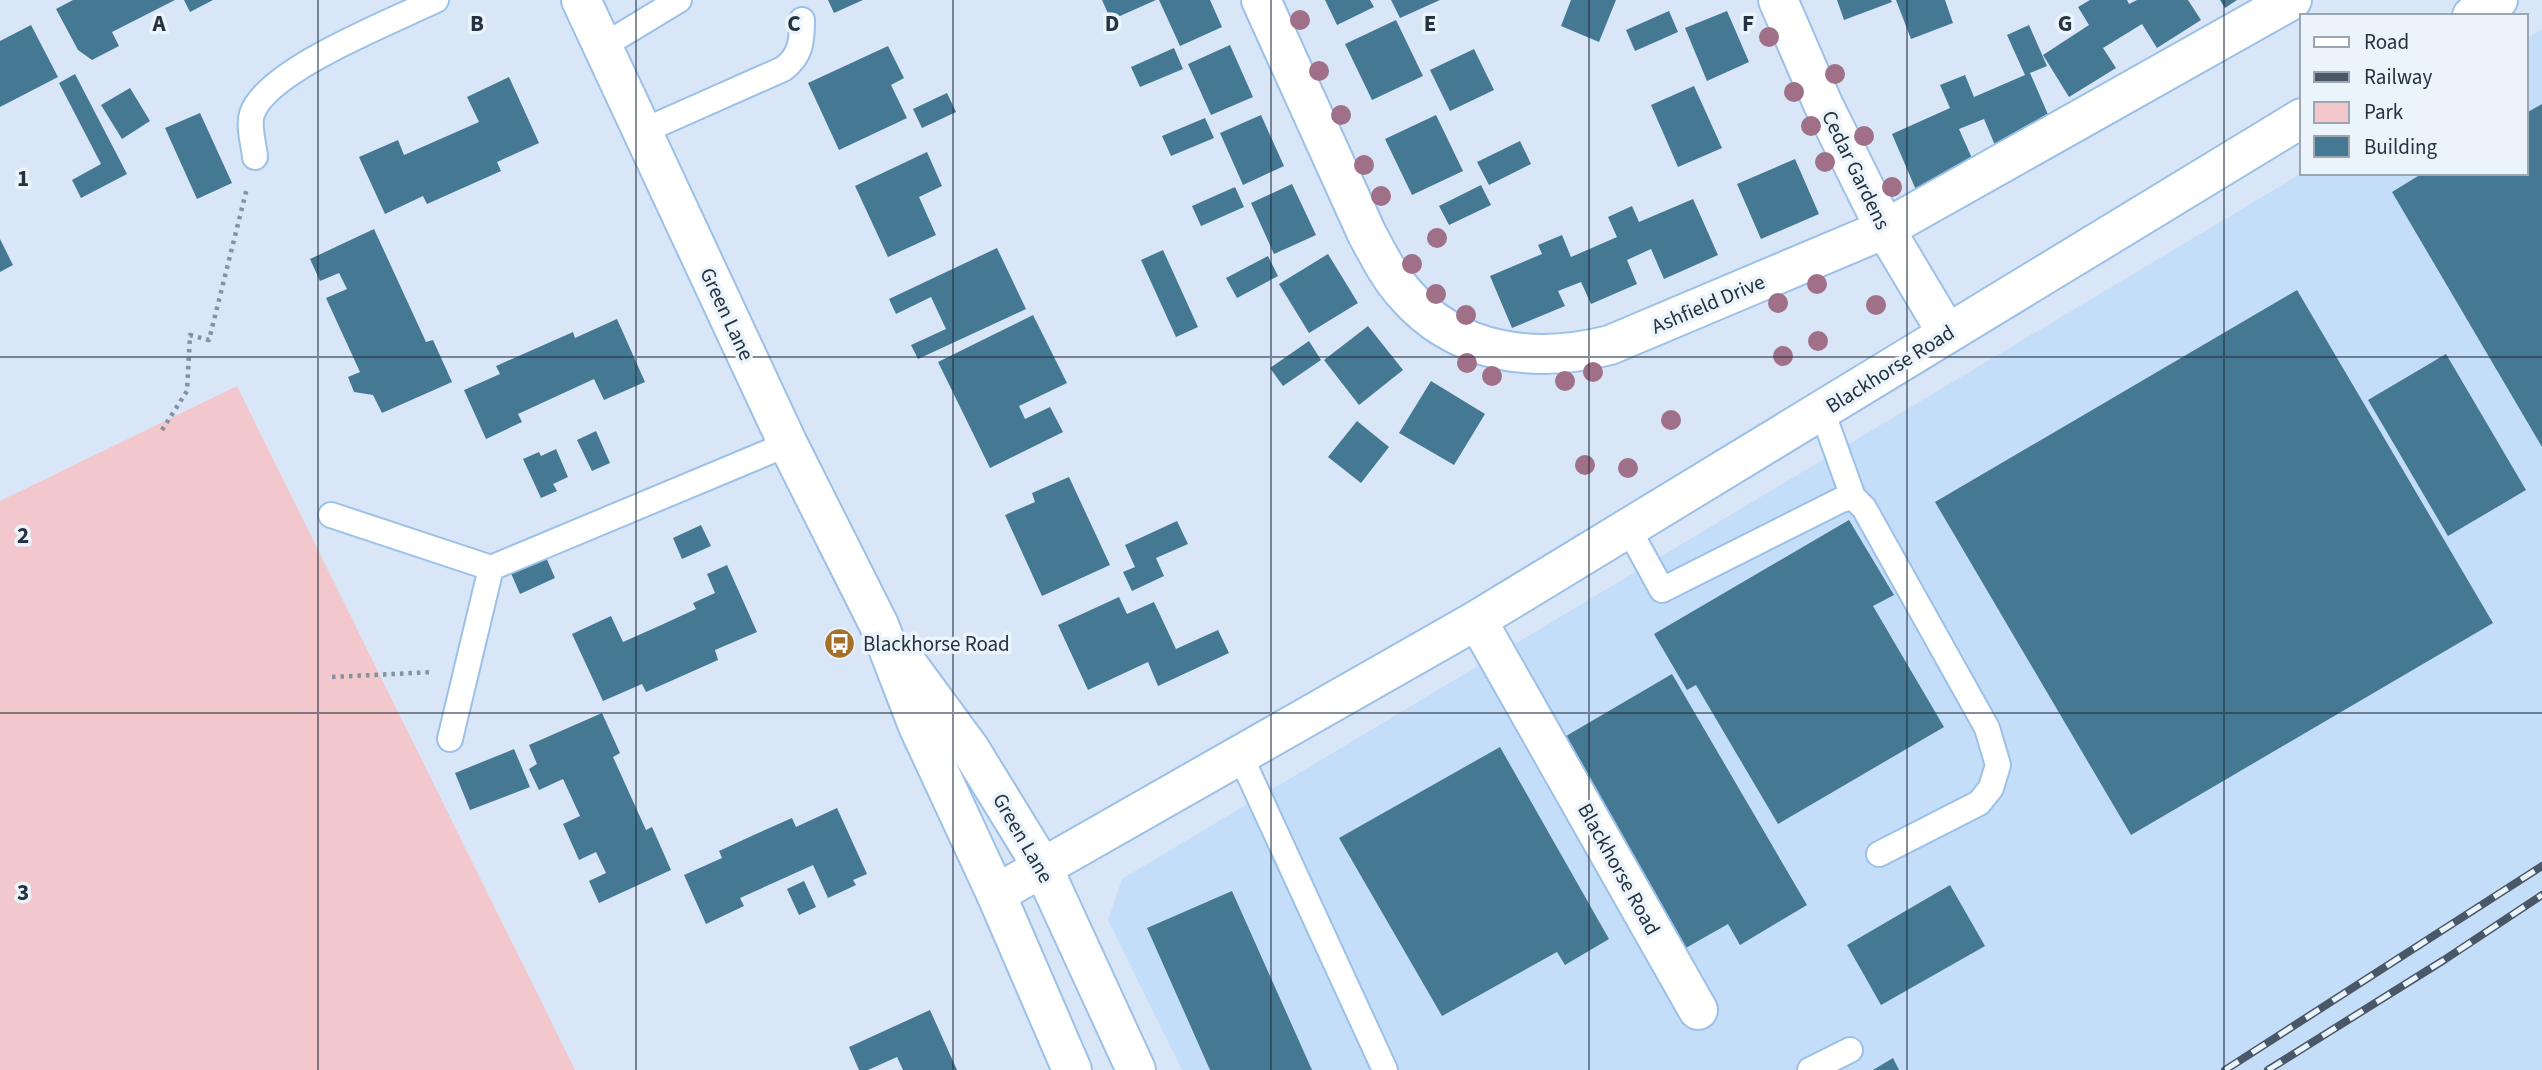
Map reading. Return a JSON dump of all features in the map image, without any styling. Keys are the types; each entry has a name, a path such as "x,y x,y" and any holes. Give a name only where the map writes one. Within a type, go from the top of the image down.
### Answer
{"street":[{"name":"Green Lane","path":"581,0 788,444 879,625 918,726 996,894 1072,1070"},
{"name":"Ashfield Drive","path":"1261,0 1367,233 1385,267 1404,293 1429,318 1484,347 1521,354 1582,352 1610,345 1885,229 2292,0"},
{"name":"Cedar Gardens","path":"1778,0 1823,104 1885,229 1947,333"},
{"path":"2475,14 2498,0"},
{"name":"Blackhorse Road","path":"996,894 1477,620 2300,119"},
{"name":"Blackhorse Road","path":"1477,620 1698,1010"},
{"name":"Green Lane","path":"879,625 970,749 1043,868 1136,1070"}],"lane":[{"path":"255,157 251,116 259,100 275,83 305,63 436,0"},
{"path":"603,46 679,0"},
{"path":"641,132 795,60 800,48 802,20"},
{"path":"1822,411 1853,497 1864,508 1987,728 1998,765 1991,788 1979,803 1879,855"},
{"path":"331,515 491,568 788,444"},
{"path":"1628,528 1662,590 1841,500 1853,497"},
{"path":"450,739 491,568"},
{"path":"1240,755 1385,1070"},
{"path":"1810,1070 1850,1050"}],"path":[{"path":"162,430 187,391 190,335 209,340 255,157"},
{"path":"332,677 465,670"}],"shaded area":[{"path":"2542,29 2542,1070 1182,1070 1108,920 1122,879 2300,174 2528,175 2528,38"}],"green space":[{"path":"237,386 575,1070 0,1070 0,501"}],"building":[{"path":"73,0 175,0 112,32 119,46 92,60 78,50 56,9"},
{"path":"184,0 213,0 190,12"},
{"path":"828,0 863,0 834,13"},
{"path":"1102,0 1156,0 1111,20"},
{"path":"1159,0 1210,0 1222,27 1180,46"},
{"path":"1325,0 1370,0 1374,7 1337,25"},
{"path":"1391,0 1440,0 1400,18"},
{"path":"1571,0 1616,0 1599,42 1561,26"},
{"path":"1837,0 1891,0 1892,2 1844,20"},
{"path":"1896,0 1945,0 1953,23 1911,39"},
{"path":"2090,0 2127,0 2129,4 2137,0 2188,0 2201,20 2157,48 2142,24 2103,48 2116,68 2069,97 2043,55 2089,25 2078,7"},
{"path":"2220,0 2237,0 2225,8"},
{"path":"1669,11 1678,32 1635,51 1626,30"},
{"path":"1727,11 1749,62 1707,81 1685,28"},
{"path":"1396,20 1423,76 1372,100 1345,44"},
{"path":"31,25 58,77 0,107 0,41"},
{"path":"2029,25 2047,66 2030,73 2053,126 1997,150 1984,119 1959,129 1975,165 1916,190 1892,134 1950,108 1940,85 1965,75 1974,97 2025,75 2007,35"},
{"path":"1230,45 1253,97 1211,115 1188,64"},
{"path":"888,46 904,78 891,85 907,118 839,150 808,83"},
{"path":"1174,48 1183,69 1140,87 1131,67"},
{"path":"1474,49 1494,90 1450,111 1430,70"},
{"path":"75,74 127,174 81,198 72,180 101,164 59,83"},
{"path":"509,77 539,143 497,162 501,171 427,204 423,196 385,214 359,157 398,140 404,155 479,122 467,97"},
{"path":"1694,86 1722,148 1678,167 1651,105"},
{"path":"130,88 150,121 122,139 101,105"},
{"path":"947,93 956,112 922,128 913,109"},
{"path":"2542,104 2542,447 2392,192 2420,175 2528,175 2528,112"},
{"path":"200,113 232,183 197,199 165,128"},
{"path":"1261,115 1284,166 1243,185 1220,133"},
{"path":"1436,115 1463,171 1412,195 1385,139"},
{"path":"1205,118 1214,138 1171,156 1162,136"},
{"path":"1520,141 1531,164 1489,185 1477,162"},
{"path":"927,152 942,186 919,197 936,235 888,257 855,186"},
{"path":"1795,159 1819,214 1761,239 1737,184"},
{"path":"1292,184 1316,235 1274,254 1251,203"},
{"path":"1481,185 1491,205 1449,225 1439,206"},
{"path":"1235,187 1244,207 1201,226 1192,206"},
{"path":"1693,199 1718,255 1664,279 1651,249 1627,260 1637,284 1591,304 1581,282 1558,291 1565,306 1512,328 1490,276 1542,254 1538,245 1562,235 1571,257 1617,237 1608,217 1632,206 1639,222"},
{"path":"374,229 426,342 433,340 452,382 382,413 373,395 354,392 348,377 360,372 326,298 347,289 339,273 320,281 310,259"},
{"path":"0,239 13,265 0,272"},
{"path":"997,248 1026,309 918,359 911,345 946,329 931,297 896,314 889,299"},
{"path":"1163,250 1198,327 1176,337 1141,260"},
{"path":"1328,254 1358,303 1309,333 1279,284"},
{"path":"1268,256 1278,276 1237,298 1226,278"},
{"path":"2297,290 2493,623 2131,835 1935,502"},
{"path":"1033,315 1067,383 1019,406 1025,419 1050,407 1063,432 990,468 938,362"},
{"path":"617,319 645,382 604,400 594,379 518,414 522,422 486,439 464,390 500,374 496,366 573,332 575,338"},
{"path":"1368,326 1403,370 1359,405 1324,360"},
{"path":"1309,341 1321,360 1283,386 1270,368"},
{"path":"2446,354 2526,490 2448,536 2368,400"},
{"path":"1431,381 1485,414 1454,465 1399,433"},
{"path":"1357,421 1389,447 1361,483 1328,457"},
{"path":"596,431 610,463 592,471 577,440"},
{"path":"556,449 568,477 553,484 557,491 541,498 523,459 539,452 541,456"},
{"path":"1069,477 1110,565 1042,596 1005,515 1035,502 1032,493"},
{"path":"1849,520 1894,595 1873,606 1944,727 1778,824 1696,685 1687,690 1654,634"},
{"path":"1177,521 1188,544 1156,558 1164,576 1132,591 1123,572 1135,567 1125,545"},
{"path":"701,525 711,546 682,559 673,538"},
{"path":"545,555 555,578 520,594 510,571"},
{"path":"727,565 757,632 715,650 718,660 646,692 642,684 603,701 572,634 611,616 623,642 659,626 696,609 693,603 715,593 707,574"},
{"path":"1119,597 1127,614 1154,602 1176,649 1218,630 1229,653 1158,686 1148,662 1088,690 1058,625"},
{"path":"1672,674 1807,905 1740,945 1728,924 1684,949 1561,739"},
{"path":"602,713 620,753 613,757 646,830 652,827 671,870 599,903 589,881 606,873 596,852 579,860 563,824 580,816 563,779 539,790 529,769 537,764 529,745"},
{"path":"1500,747 1609,939 1565,965 1557,952 1442,1016 1339,838"},
{"path":"514,749 530,787 470,810 455,773"},
{"path":"837,808 867,874 853,880 856,885 828,898 813,865 740,898 744,906 706,924 684,875 722,858 719,851 792,818 796,827"},
{"path":"804,881 816,907 799,915 787,889"},
{"path":"1950,885 1985,946 1881,1005 1847,945"},
{"path":"1232,891 1312,1070 1210,1070 1147,928"},
{"path":"930,1010 957,1070 903,1070 897,1057 868,1070 859,1070 849,1047"},
{"path":"1893,1058 1899,1070 1873,1070"}],"railway":[{"path":"2225,1070 2542,866"},
{"path":"2268,1070 2542,895"}],"place":[{"name":"Blackhorse Road","path":"840,644"}]}
